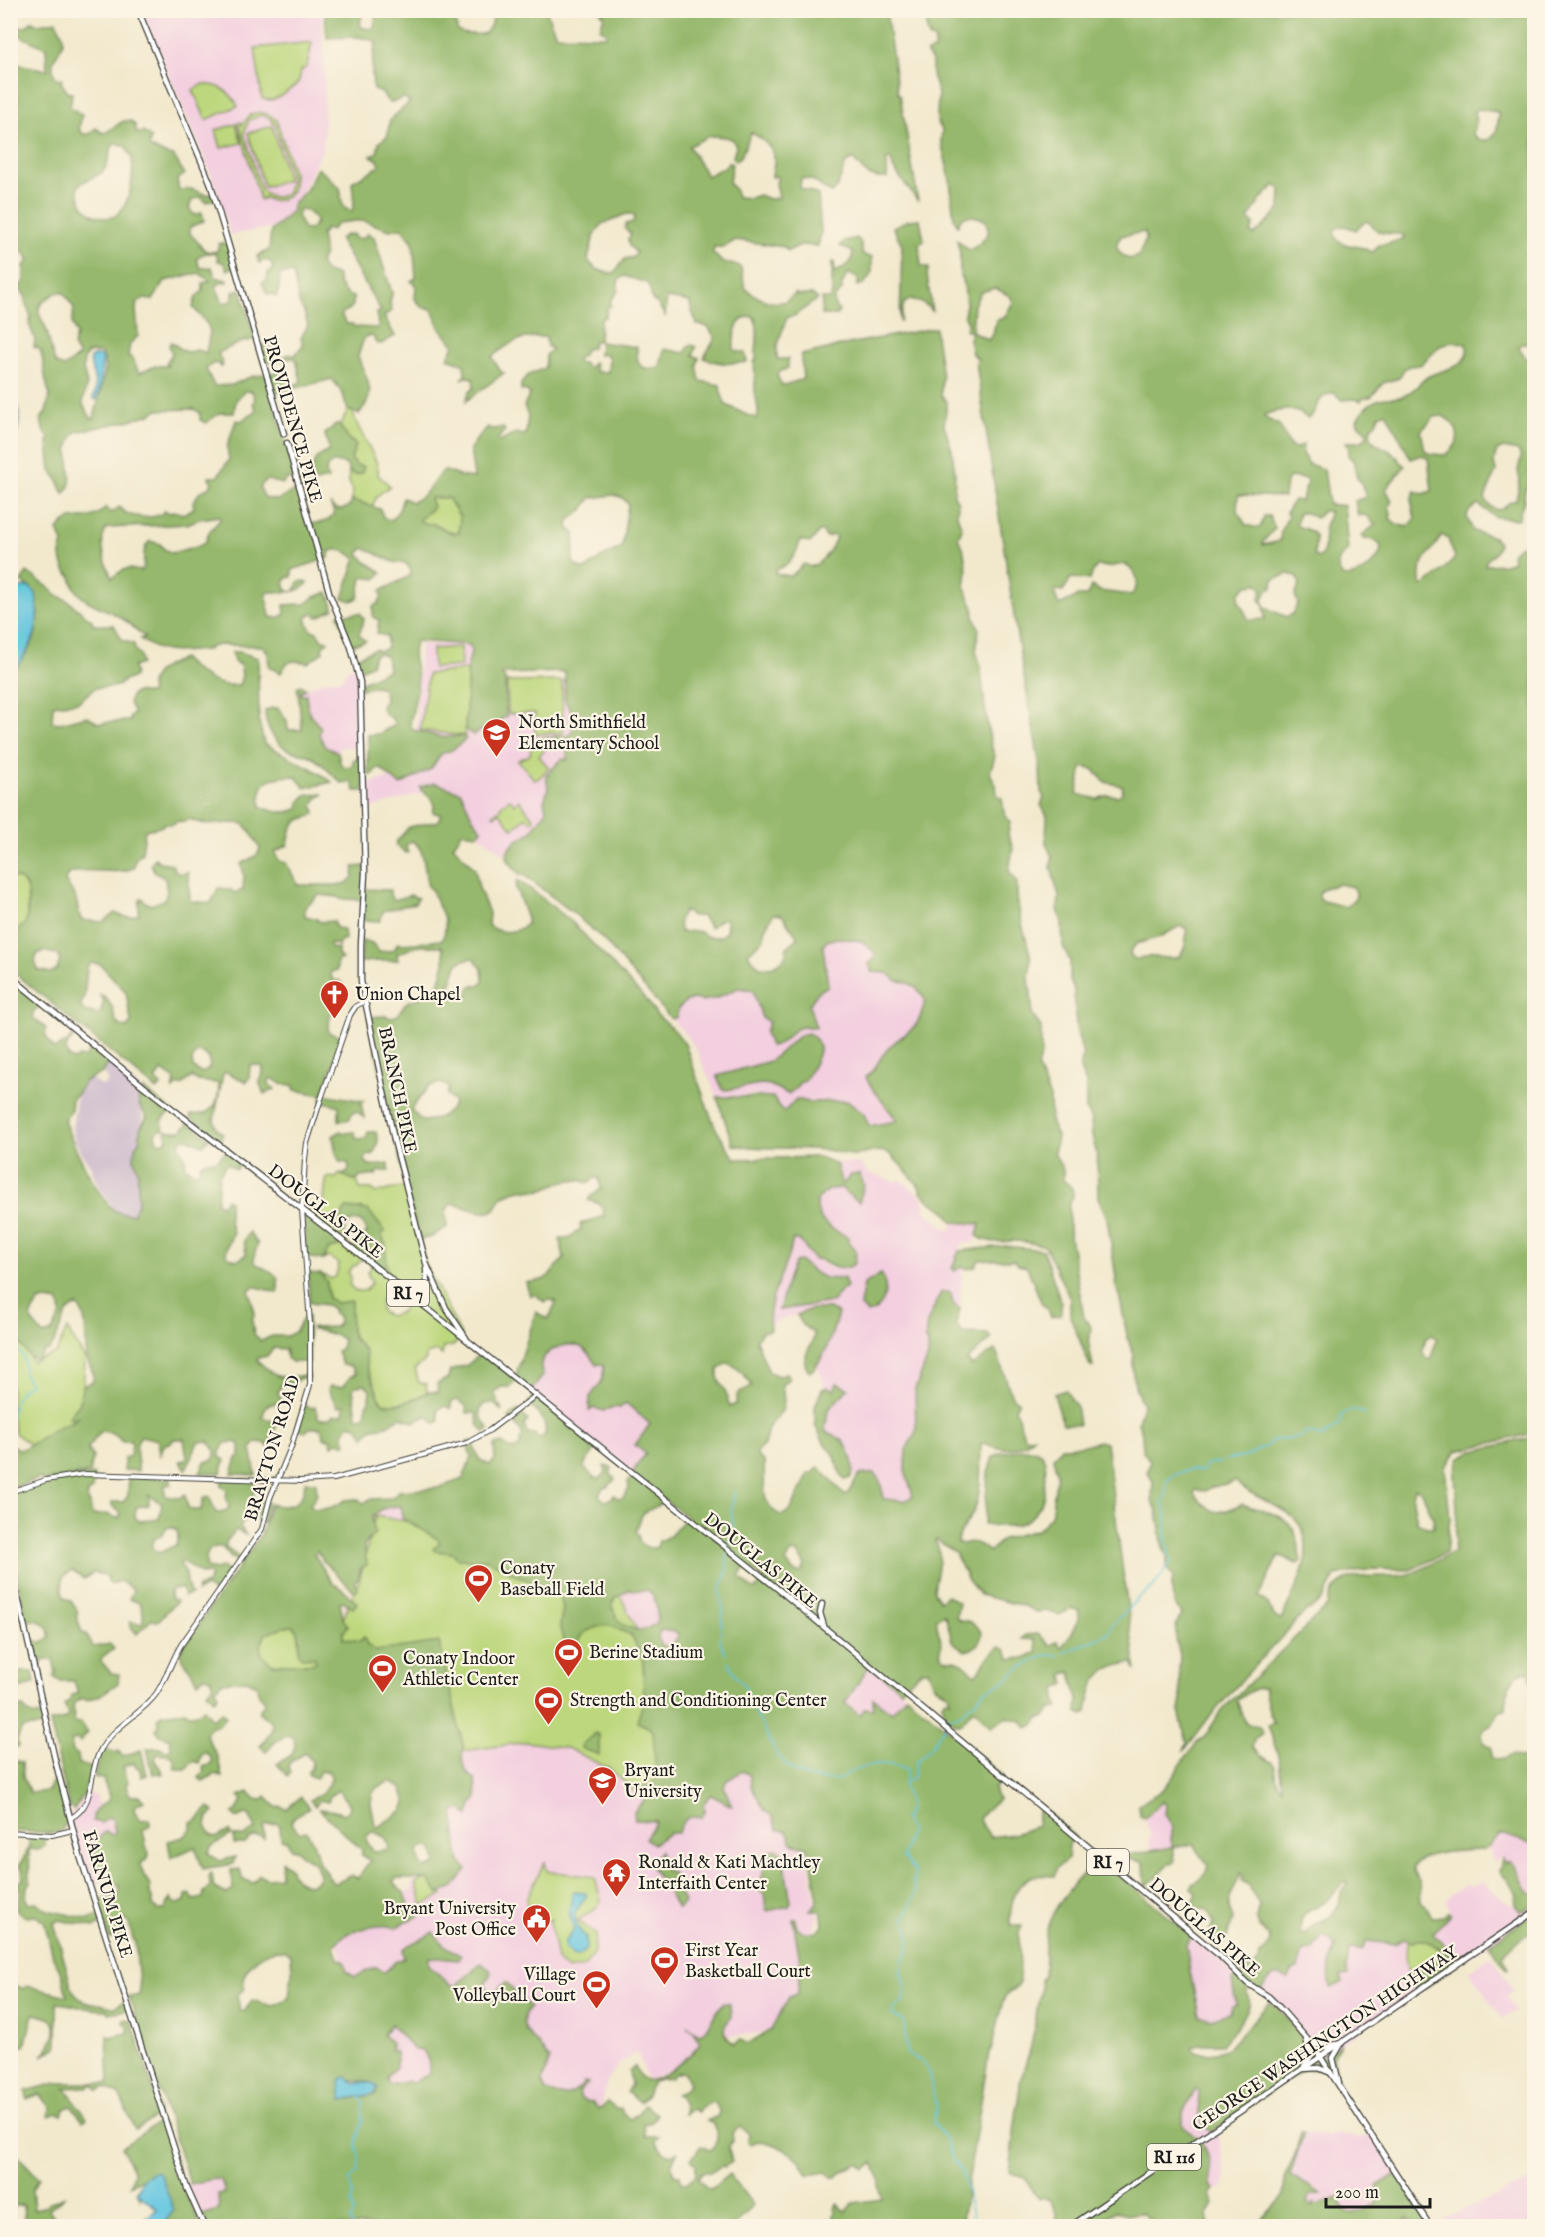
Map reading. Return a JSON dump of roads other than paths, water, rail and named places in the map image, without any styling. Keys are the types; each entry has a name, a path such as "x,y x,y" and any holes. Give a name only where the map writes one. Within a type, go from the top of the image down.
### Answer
{"main road":[{"name":"PROVIDENCE PIKE","path":"138,10 210,182 284,435"},
{"name":"PROVIDENCE PIKE","path":"287,443 330,595 354,655 360,682 365,848"},
{"name":"BRANCH PIKE","path":"365,848 361,962 365,1001 394,1140 426,1263 446,1308 468,1341"},
{"name":"DOUGLAS PIKE","path":"10,976 150,1091 302,1209 826,1628 1220,1956 1247,1983 1269,1997 1305,2037 1332,2073 1430,2226"},
{"name":"BRANCH PIKE","path":"424,1306 427,1284 426,1263"},
{"name":"FARNUM PIKE","path":"10,1563 73,1830 166,2124 192,2202 204,2226"},
{"path":"822,1604 820,1613 826,1628"},
{"name":"GEORGE WASHINGTON HIGHWAY","path":"1071,2226 1534,1912"},
{"path":"1305,2037 1322,2048 1343,2041"},
{"path":"1302,2068 1311,2056 1305,2037"},
{"path":"1339,2084 1333,2057 1343,2041"},
{"path":"1302,2068 1319,2068 1332,2073"}],"street":[{"name":"PROVIDENCE PIKE","path":"284,435 287,443"},
{"name":"BRAYTON ROAD","path":"71,1818 86,1805 94,1765 105,1743 157,1693 181,1645 262,1529 276,1479 291,1447 310,1385 310,1324 302,1209 307,1143 350,1015 356,1006 365,1001"},
{"path":"10,1492 46,1480 84,1474 334,1479 467,1443 490,1430 535,1396"},
{"path":"10,1832 52,1835 73,1830"}],"water":[{"path":"94,356 103,358 96,400 93,398 95,384 90,363 90,358"},
{"path":"11,395 18,408 19,422 11,450"},
{"path":"29,587 36,593 37,625 28,650 15,669 11,669 10,601 14,589"},
{"path":"573,1892 587,1895 574,1914 579,1929 586,1938 586,1949 580,1955 573,1956 565,1948 565,1942 574,1929 569,1912"},
{"path":"347,2077 354,2083 373,2083 378,2088 374,2094 342,2100 340,2083 342,2078"},
{"path":"154,2171 160,2173 174,2210 162,2226 138,2226 157,2209 137,2193 142,2179"}],"waterway":[{"path":"10,1340 24,1358 24,1374 30,1384 17,1396 10,1423"},
{"path":"1226,1460 1247,1456 1275,1440 1297,1438 1309,1432 1321,1437 1341,1424 1340,1417 1349,1411 1366,1414"},
{"path":"10,1433 10,1439"},
{"path":"1064,1653 1108,1634 1112,1625 1138,1598 1153,1587 1171,1562 1166,1540 1166,1512 1162,1503 1166,1494 1166,1482 1173,1475 1192,1469 1201,1472 1207,1464 1221,1462"},
{"path":"729,1547 733,1527 731,1510 735,1490"},
{"path":"726,1655 720,1641 723,1611 720,1590 727,1574 727,1552"},
{"path":"907,1781 913,1778 916,1762 932,1746 949,1718 959,1714 975,1702 983,1692 1008,1679 1015,1671 1047,1655 1059,1655"},
{"path":"728,1661 735,1675 745,1686 748,1698 776,1753 791,1770 809,1778 831,1780 841,1779 851,1771 876,1764 893,1765 907,1770 904,1786 910,1804 905,1821 910,1831 903,1857 915,1872 913,1883 916,1893 905,1917 910,1939 901,1973 905,1989 904,2001 894,2009 892,2015 904,2021 907,2054 924,2063 928,2071 937,2104 933,2122 946,2140 953,2161 961,2170 965,2180 974,2226"},
{"path":"352,2226 350,2220 354,2213 351,2204 353,2194 349,2180 358,2172 359,2158 356,2144 363,2120 364,2103 360,2097"}],"place":[{"name":"North Smithfield Elementary School","path":"497,758"},
{"name":"Union Chapel","path":"334,1020"},
{"name":"Conaty Baseball Field","path":"479,1604"},
{"name":"Berine Stadium","path":"568,1678"},
{"name":"Conaty Indoor Athletic Center","path":"382,1694"},
{"name":"Strength and Conditioning Center","path":"549,1726"},
{"name":"Bryant University","path":"603,1806"},
{"name":"Ronald & Kati Machtley Interfaith Center","path":"617,1898"},
{"name":"Bryant University Post Office","path":"537,1944"},
{"name":"First Year Basketball Court","path":"664,1986"},
{"name":"Village Volleyball Court","path":"597,2010"}]}
